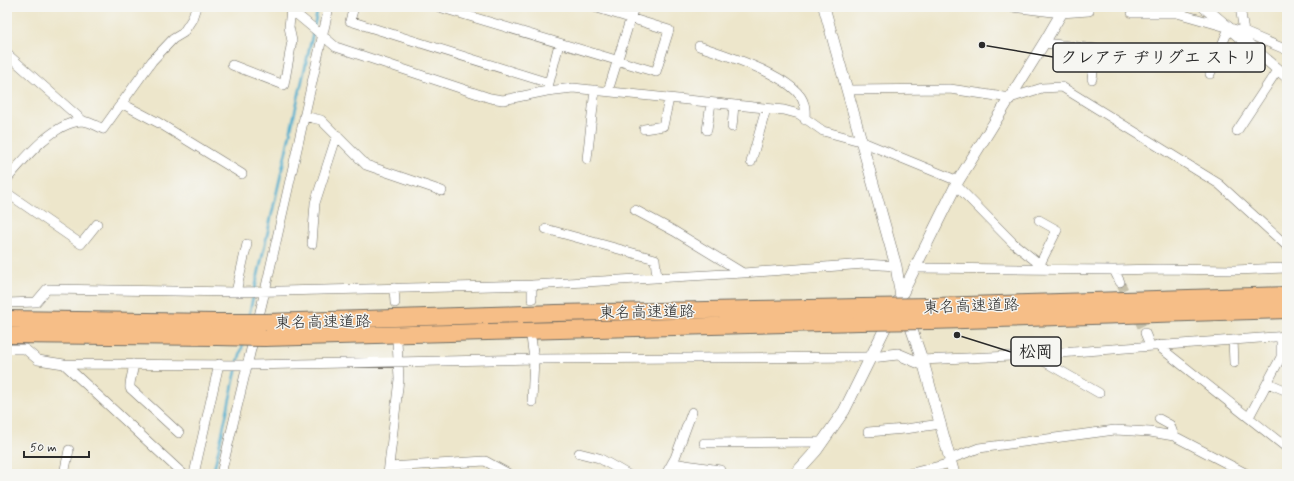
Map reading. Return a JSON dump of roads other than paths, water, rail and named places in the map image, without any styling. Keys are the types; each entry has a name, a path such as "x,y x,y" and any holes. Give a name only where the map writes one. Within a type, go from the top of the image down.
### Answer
{"highway":[{"name":"東名高速道路","path":"932,314 1287,295"},
{"name":"東名高速道路","path":"7,335 41,328 265,330 556,313 932,314 1287,310"},
{"name":"東名高速道路","path":"7,319 41,328"}],"street":[{"path":"7,54 83,121 103,129 152,61 173,39 183,33 192,19 196,7"},
{"path":"221,474 265,291 328,7"},
{"path":"354,7 350,21 548,87 608,91 799,114 823,131 860,141 957,183 1013,243 1044,267"},
{"path":"439,7 656,72 669,30 594,7"},
{"path":"608,91 619,61 634,7"},
{"path":"824,7 848,90 860,141 896,266 901,296 923,362 952,465"},
{"path":"1012,7 1089,11"},
{"path":"1204,7 1287,77"},
{"path":"1240,7 1244,32"},
{"path":"290,8 322,37 336,47 490,98 503,100 548,87"},
{"path":"232,65 284,85 292,41 289,27 290,8"},
{"path":"795,474 823,442 844,411 957,183 1063,10"},
{"path":"1132,13 1177,13 1244,32 1287,50"},
{"path":"1210,74 1229,28"},
{"path":"1044,43 1122,53"},
{"path":"548,87 559,44"},
{"path":"699,46 744,61 780,80 794,91 804,103 806,120"},
{"path":"1092,79 1096,49"},
{"path":"1237,131 1278,69"},
{"path":"848,90 950,89 1010,98 1042,88 1062,87 1219,184 1287,246"},
{"path":"587,159 595,90"},
{"path":"644,129 663,126 669,99"},
{"path":"121,103 159,123 242,174"},
{"path":"707,130 711,103"},
{"path":"732,128 734,105"},
{"path":"751,162 766,109"},
{"path":"304,116 321,120 366,165 442,191"},
{"path":"7,179 38,144 68,125 83,121"},
{"path":"312,244 316,203 337,135"},
{"path":"7,193 81,244 97,224"},
{"path":"635,210 674,230 743,273"},
{"path":"1039,220 1057,230 1044,267"},
{"path":"546,229 655,259 657,278"},
{"path":"236,292 247,244"},
{"path":"7,303 36,302 47,289 236,292 532,285 743,273 865,264 896,266"},
{"path":"916,268 1044,267 1114,270 1287,268"},
{"path":"1114,270 1120,282"},
{"path":"532,285 532,299"},
{"path":"394,288 395,303"},
{"path":"1146,333 1154,345 1249,417 1287,448"},
{"path":"7,349 25,349 38,360 64,364 247,365 534,360 871,357 898,354 923,362 1284,336 1281,357 1249,417"},
{"path":"531,337 534,360 532,402"},
{"path":"1233,340 1234,363"},
{"path":"397,341 400,362 399,379 389,470 485,461 509,474"},
{"path":"1033,354 1099,393"},
{"path":"64,364 183,474"},
{"path":"133,364 134,373 129,382 130,388 179,433"},
{"path":"194,474 219,364"},
{"path":"1268,383 1287,391"},
{"path":"666,474 672,463 692,412"},
{"path":"1159,419 1170,425 1174,436"},
{"path":"868,432 905,430 941,424"},
{"path":"908,474 952,465 979,448 1115,430 1150,432 1174,436 1248,474"},
{"path":"704,443 823,442"},
{"path":"64,474 69,450"},
{"path":"579,453 599,458 627,474"},
{"path":"672,463 720,470"}],"waterway":[{"path":"314,27 318,7"},
{"path":"249,315 313,32"},
{"path":"238,362 243,344"},
{"path":"213,474 237,367"}],"tunnel":[{"path":"1120,282 1145,333"}],"place":[{"name":"クレアテ ヂリグエ ストリ","path":"982,45"},
{"name":"松岡","path":"957,335"}]}
